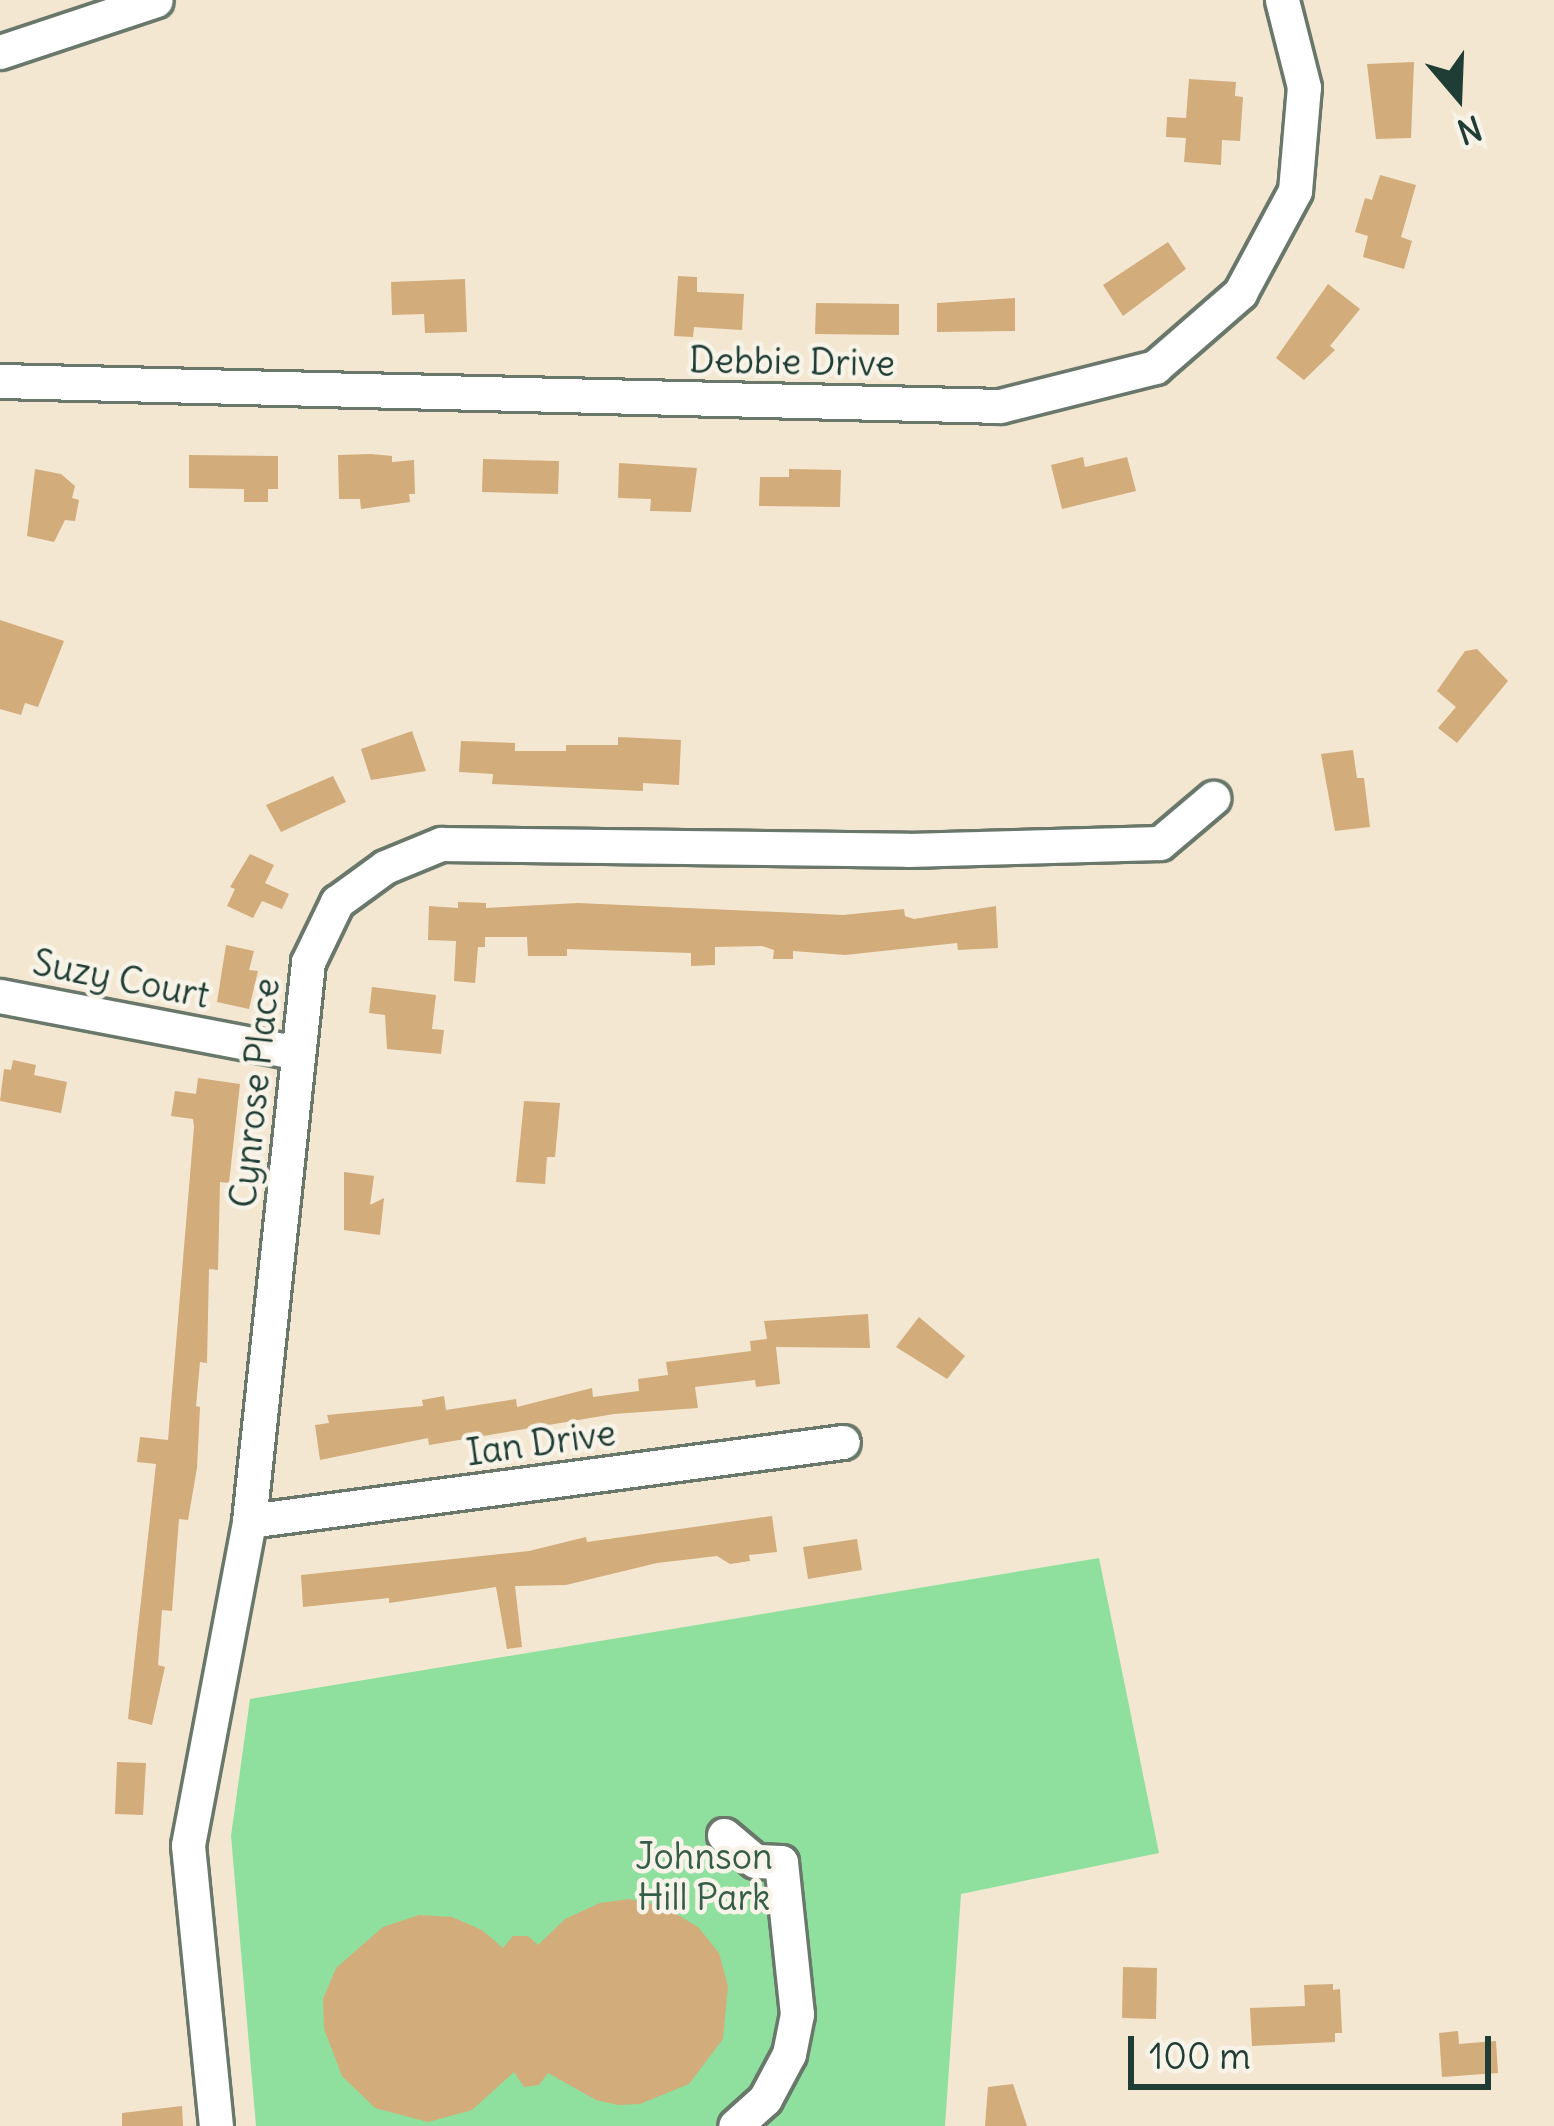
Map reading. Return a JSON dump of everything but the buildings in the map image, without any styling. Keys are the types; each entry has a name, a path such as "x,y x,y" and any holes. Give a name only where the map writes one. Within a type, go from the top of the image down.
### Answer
{"street":[{"path":"0,52 156,0"},
{"name":"Debbie Drive","path":"0,381 1000,406 1155,368 1240,293 1295,191 1304,87 1282,0"},
{"name":"Cynrose Place","path":"216,2126 188,1845 249,1522 308,962 337,902 386,867 441,844 908,850 1160,843 1213,798"},
{"name":"Suzy Court","path":"0,996 298,1053"},
{"name":"Ian Drive","path":"249,1522 843,1442"},
{"path":"724,1835 755,1862 781,1862 796,2014 789,2054 765,2099 735,2126"}],"green space":[{"name":"Johnson Hill Park","path":"1099,1558 1159,1853 961,1894 945,2126 256,2126 231,1836 250,1699"}]}
